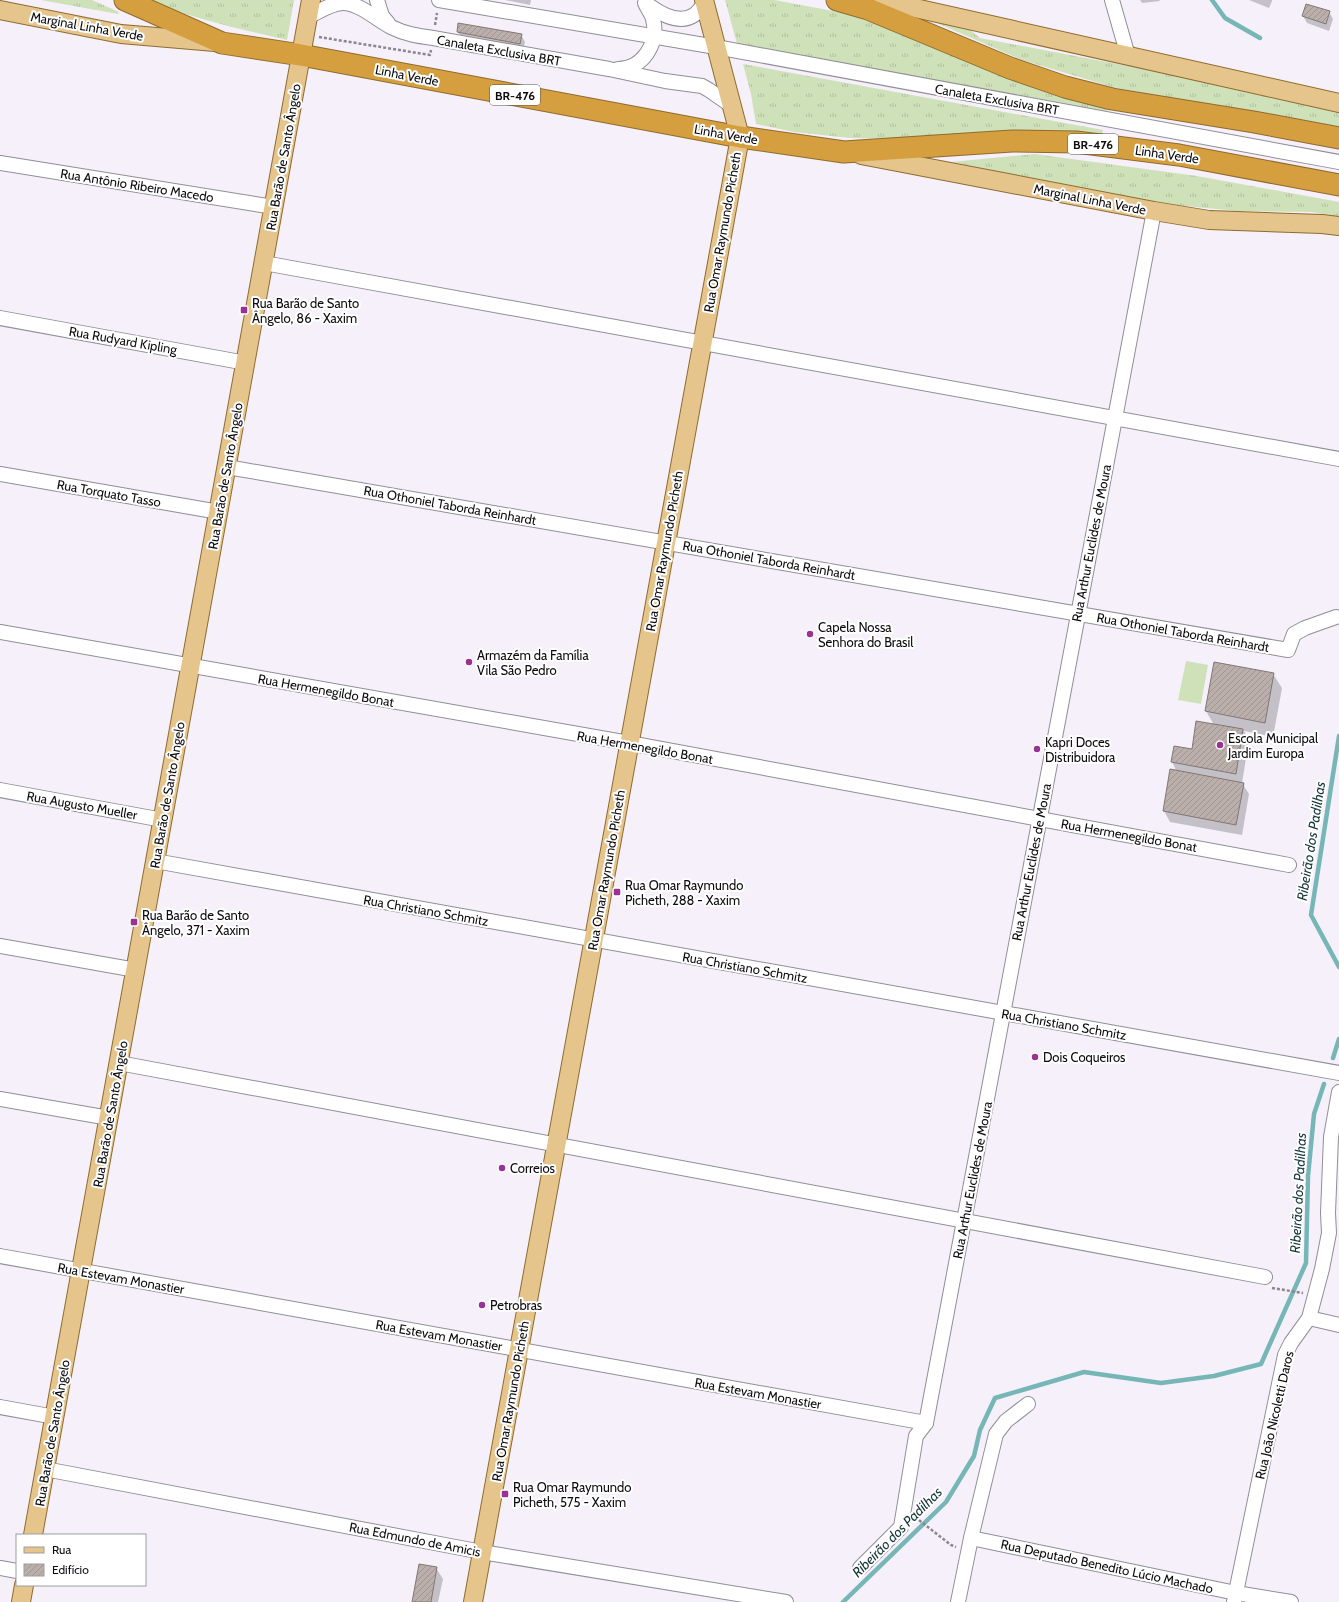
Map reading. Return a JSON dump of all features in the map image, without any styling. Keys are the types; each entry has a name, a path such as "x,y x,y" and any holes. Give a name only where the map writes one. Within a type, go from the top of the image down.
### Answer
{"highway":[{"name":"Linha Verde","path":"125,0 222,43 301,55 740,138 844,152 1012,141 1076,142 1179,155 1339,185"},
{"path":"837,0 869,4 1003,65 1065,87 1112,99 1339,138"}],"main road":[{"name":"Rua Barão de Santo Ângelo","path":"34,1534 311,0"},
{"path":"705,2 740,138"},
{"path":"869,4 906,6 1339,103"},
{"name":"Marginal Linha Verde","path":"0,10 121,34 222,43"},
{"name":"Rua Omar Raymundo Picheth","path":"473,1602 740,138"},
{"name":"Marginal Linha Verde","path":"844,152 1154,212 1209,220 1322,224 1339,226"},
{"path":"21,1602 24,1586"}],"street":[{"path":"377,0 382,16 391,27"},
{"name":"Canaleta Exclusiva BRT","path":"439,0 716,47 1339,162"},
{"path":"1112,0 1128,56"},
{"path":"643,1 653,19 654,37"},
{"path":"643,1 662,15 679,19 690,17 695,14 705,2"},
{"name":"Canaleta Exclusiva BRT","path":"308,18 334,5 345,3 357,7 391,27 412,36 609,69 665,81 702,86 732,106"},
{"name":"Canaleta Exclusiva BRT","path":"609,69 622,69 633,66 643,58 650,48 654,37"},
{"name":"Rua Antônio Ribeiro Macedo","path":"0,163 274,207"},
{"name":"Rua Arthur Euclides de Moura","path":"860,1568 901,1527 916,1436 926,1423 1154,212"},
{"path":"264,263 1339,459"},
{"name":"Rua Rudyard Kipling","path":"0,318 246,363"},
{"name":"Rua Othoniel Taborda Reinhardt","path":"227,467 1288,650 1294,634 1304,628 1336,617"},
{"name":"Rua Torquato Tasso","path":"0,474 219,512"},
{"name":"Rua Hermenegildo Bonat","path":"0,632 629,744 1289,865"},
{"name":"Rua Augusto Mueller","path":"0,790 163,820"},
{"name":"Rua Christiano Schmitz","path":"155,861 1337,1073"},
{"path":"0,946 136,970"},
{"path":"119,1063 964,1221 1267,1282"},
{"name":"Rua João Nicoletti Daros","path":"1235,1597 1285,1355 1290,1343 1309,1318 1334,1214 1331,1136 1339,1092"},
{"path":"0,1099 109,1118"},
{"name":"Rua Estevam Monastier","path":"0,1256 926,1423"},
{"path":"1309,1318 1339,1325"},
{"path":"958,1602 969,1545 996,1434 1006,1421 1028,1404"},
{"path":"0,1408 55,1417"},
{"name":"Rua Edmundo de Amicis","path":"45,1469 482,1552 786,1602"},
{"name":"Rua Deputado Benedito Lúcio Machado","path":"969,1545 1235,1597 1291,1602"},
{"path":"0,1568 16,1571"}],"path":[{"path":"1267,1282 1303,1293"},
{"path":"916,1517 938,1533 951,1545 969,1545"}],"green space":[{"path":"41,0 92,0 119,12 118,14"},
{"path":"148,0 294,0 287,40 234,28 165,7"},
{"path":"725,0 774,0 844,13 934,47 1012,81 1051,94 1107,108 1106,114 738,47"},
{"path":"921,16 961,21 960,28 970,30 980,38 1239,87 1339,111 1339,129 1116,88 1022,60"},
{"path":"743,64 1103,130 1102,135 892,139 850,138 794,132 756,124 751,94"},
{"path":"1035,154 1197,176 1339,202 1339,217 1312,212 1236,211 1146,202 951,162"},
{"path":"1186,661 1208,665 1201,704 1178,700"}],"building":[{"path":"1306,4 1330,11 1326,24 1302,16"},
{"path":"458,23 522,34 520,44 457,32"},
{"path":"1214,662 1274,673 1265,723 1205,711"},
{"path":"1196,721 1243,729 1236,774 1171,762 1174,746 1192,749"},
{"path":"1170,769 1244,783 1236,825 1163,811"},
{"path":"419,1564 437,1567 431,1602 412,1602"}],"waterway":[{"name":"Ribeirão dos Padilhas","path":"1212,0 1225,18 1260,38"},
{"name":"Ribeirão dos Padilhas","path":"1339,736 1311,915 1339,967"},
{"name":"Ribeirão dos Padilhas","path":"1333,1058 1339,1039"},
{"name":"Ribeirão dos Padilhas","path":"843,1602 946,1502 974,1456 980,1430 995,1398 1084,1372 1161,1383 1214,1376 1261,1364 1306,1263 1308,1176 1314,1114 1324,1084"}],"place":[{"name":"Rua Barão de Santo Ângelo, 86 - Xaxim","path":"244,310"},
{"name":"Capela Nossa Senhora do Brasil","path":"810,634"},
{"name":"Armazém da Família Vila São Pedro","path":"469,662"},
{"name":"Escola Municipal Jardim Europa","path":"1220,745"},
{"name":"Kapri Doces Distribuidora","path":"1037,749"},
{"name":"Rua Omar Raymundo Picheth, 288 - Xaxim","path":"617,892"},
{"name":"Rua Barão de Santo Ângelo, 371 - Xaxim","path":"134,922"},
{"name":"Dois Coqueiros","path":"1035,1057"},
{"name":"Correios","path":"502,1168"},
{"name":"Petrobras","path":"482,1305"},
{"name":"Rua Omar Raymundo Picheth, 575 - Xaxim","path":"505,1494"}]}
